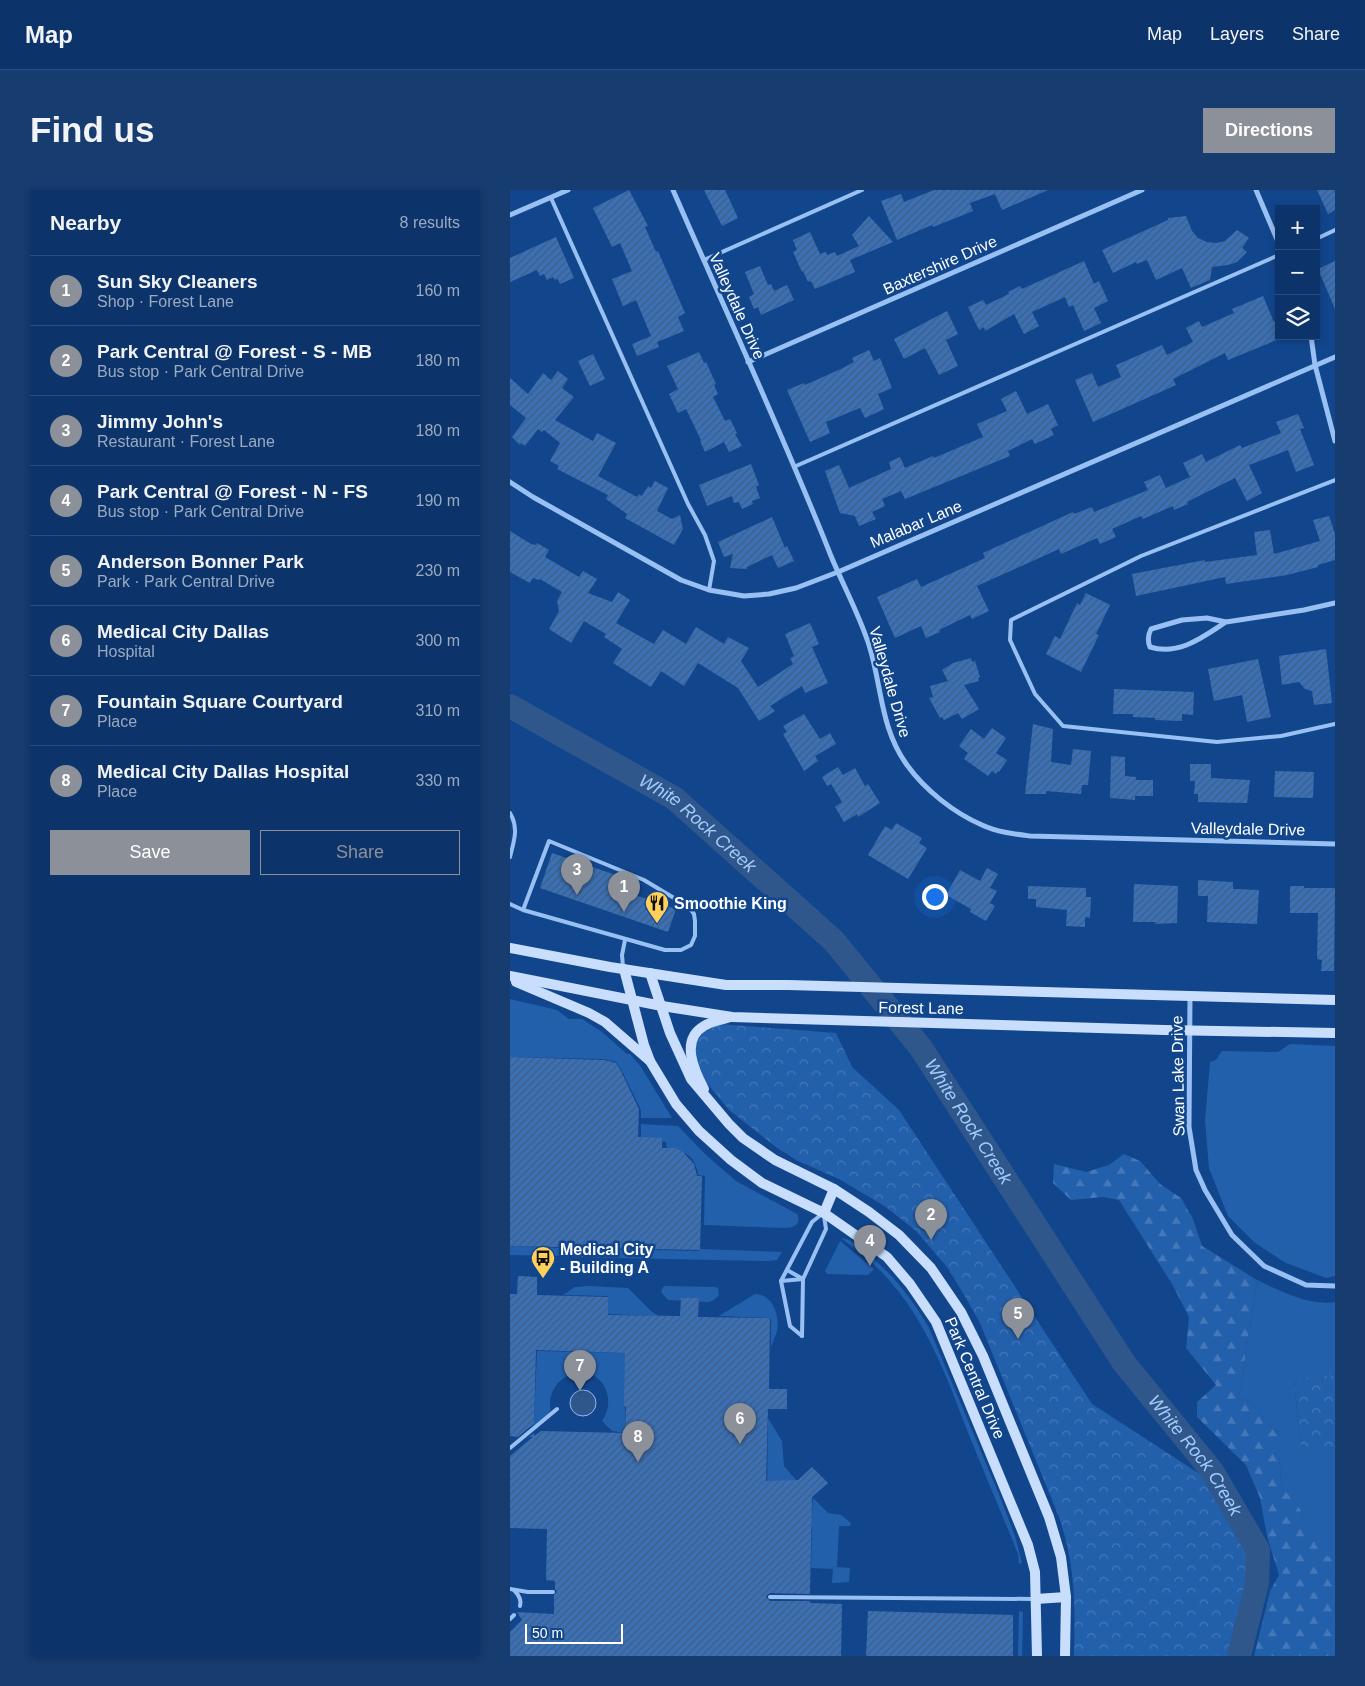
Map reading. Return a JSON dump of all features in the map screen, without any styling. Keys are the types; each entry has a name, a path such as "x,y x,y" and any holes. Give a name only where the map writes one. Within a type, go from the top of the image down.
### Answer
{"main road":[{"name":"Forest Lane","path":"510,948 726,985 954,989 1335,1000"},
{"name":"Park Central Drive","path":"624,969 650,1061 676,1104 699,1132 731,1160 762,1183 824,1213 887,1257 910,1284 936,1322 1028,1545 1035,1572 1037,1656"},
{"name":"Park Central Drive","path":"650,973 670,1033 691,1079 715,1109 743,1138 775,1160 834,1189 899,1235 931,1268 961,1312 983,1356 1049,1517 1061,1557 1066,1597 1064,1656"},
{"name":"Forest Lane","path":"510,978 732,1017 1335,1033"},
{"path":"510,978 605,1022 650,1061"},
{"path":"715,1109 700,1081 691,1058 692,1041 695,1033 705,1025 732,1017"},
{"path":"824,1213 834,1189"},
{"path":"1036,1599 1066,1597"}],"street":[{"path":"510,216 568,190"},
{"name":"Valleydale Drive","path":"673,190 748,362 796,466 869,645 887,726 895,748 908,767 925,785 950,807 982,825 1005,833 1030,836 1335,844"},
{"name":"Baxtershire Drive","path":"748,362 1142,190"},
{"path":"1256,190 1275,235"},
{"path":"1312,340 1315,366 1335,441"},
{"name":"Malabar Lane","path":"510,482 533,497 681,580 710,590 744,596 769,594 796,588 838,572 1335,356"},
{"path":"1226,622 1196,642 1173,650 1160,650 1150,647 1148,644 1148,635 1151,629 1182,620 1206,618 1226,622 1304,610 1335,603"},
{"name":"Swan Lake Drive","path":"1190,997 1189,1127 1196,1170 1205,1190 1232,1235 1264,1266 1306,1285 1335,1286"}],"lane":[{"path":"704,260 862,190"},
{"path":"551,198 688,504 705,535 714,560 710,590"},
{"path":"1320,237 1335,230"},
{"path":"796,466 1275,257"},
{"path":"1335,480 1141,556 1011,620 1010,640 1034,694 1063,726 1217,742 1281,736 1335,724"},
{"path":"510,813 516,825 516,836 510,856"},
{"path":"510,904 523,910 665,950 681,950 691,945 695,936 694,914 689,907 644,880 548,841 523,910"},
{"path":"624,969 622,955 625,940"},
{"path":"824,1213 826,1229 803,1279 802,1336 790,1326 782,1281 812,1222 824,1213"},
{"path":"787,1270 803,1279"},
{"path":"782,1281 803,1279"},
{"path":"510,1448 557,1409"},
{"path":"512,1589 553,1592"},
{"path":"512,1589 519,1595 520,1606"},
{"path":"770,1597 1036,1599"},
{"path":"510,1619 514,1615"}],"green space":[{"path":"510,999 557,1010 569,1019 582,1019 602,1032 627,1054 630,1054 641,1067 672,1118 641,1118 641,1110 616,1062 603,1059 510,1057"},
{"path":"720,1024 836,1033 852,1067 899,1110 1092,1404 1209,1480 1255,1551 1253,1586 1236,1656 1074,1656 1073,1586 1065,1535 980,1323 947,1267 916,1231 886,1207 839,1179 798,1161 776,1147 729,1110 703,1078 694,1058 696,1042 702,1034 711,1027"},
{"path":"1290,1044 1335,1046 1335,1276 1326,1278 1286,1263 1255,1243 1228,1216 1209,1168 1205,1121 1210,1062 1216,1060 1222,1051 1278,1052"},
{"path":"641,1124 678,1126 705,1154 736,1181 797,1214 798,1223 785,1228 704,1225 705,1176 698,1175 695,1163 688,1155 667,1149 666,1142 641,1141"},
{"path":"1124,1154 1140,1161 1160,1184 1181,1198 1193,1219 1202,1246 1257,1280 1239,1396 1257,1407 1265,1421 1279,1434 1283,1447 1279,1460 1280,1481 1283,1489 1302,1512 1321,1555 1335,1558 1335,1656 1254,1656 1270,1591 1279,1575 1267,1536 1260,1498 1246,1465 1197,1417 1197,1402 1216,1385 1186,1348 1189,1317 1172,1284 1119,1200 1103,1197 1071,1200 1053,1183 1054,1164 1086,1172 1109,1165"},
{"path":"841,1238 854,1243 891,1275 929,1328 1000,1497 1015,1536 1022,1563 1019,1564 1018,1554 938,1357 918,1320 882,1272"},
{"path":"840,1241 874,1269 868,1275 827,1274 825,1271"},
{"path":"510,1246 560,1248 564,1256 510,1255"},
{"path":"565,1248 782,1252 777,1260 768,1261 569,1257"},
{"path":"1257,1280 1305,1300 1325,1303 1335,1302 1335,1375 1294,1380 1301,1450 1335,1447 1335,1558 1321,1556 1302,1512 1293,1499 1283,1490 1280,1481 1279,1460 1282,1447 1279,1434 1265,1421 1257,1407 1239,1396"},
{"path":"575,1287 628,1288 658,1316 608,1314 608,1296 563,1295"},
{"path":"663,1287 715,1287 718,1288 719,1295 709,1302 668,1300 661,1292"},
{"path":"755,1294 761,1295 771,1302 776,1313 778,1325 771,1347 771,1318 719,1316"},
{"path":"537,1351 625,1353 625,1433 612,1431 602,1421 607,1413 608,1404 608,1395 605,1387 592,1375 584,1373 574,1374 560,1381 550,1399 550,1412 542,1419 527,1428 510,1429 534,1422"},
{"path":"1335,1375 1335,1447 1301,1451 1294,1379"},
{"path":"768,1418 782,1441 784,1466 797,1481 767,1492"},
{"path":"813,1498 828,1513 841,1515 851,1523 850,1526 839,1526 837,1567 850,1568 849,1582 832,1583 833,1569 811,1568 812,1526 800,1525 812,1513"},
{"path":"1019,1611 1023,1612 1022,1656 1018,1656"}],"shaded area":[{"path":"583,1390 592,1394 596,1403 592,1412 583,1416 574,1412 570,1403 574,1394"}],"building":[{"path":"629,190 648,226 645,227 656,252 658,251 685,313 678,317 684,331 657,342 659,347 637,356 632,344 651,336 636,300 623,306 612,279 632,271 620,243 612,247 593,208"},
{"path":"704,190 725,190 738,218 722,226"},
{"path":"934,190 1048,190 1002,210 995,194 970,203 973,211 933,227 932,225 897,240 881,201 901,194 904,202"},
{"path":"1317,190 1335,190 1335,210 1328,214"},
{"path":"869,216 893,242 850,260 855,272 815,289 811,281 808,282 802,272 793,252 797,250 793,240 810,232 820,254 826,252 827,255 835,252 837,256 859,246 852,235"},
{"path":"1186,216 1192,231 1198,238 1207,242 1225,241 1237,230 1249,238 1242,248 1247,252 1237,262 1212,267 1210,280 1191,288 1182,268 1156,280 1147,260 1137,264 1136,262 1113,273 1102,250 1168,220 1168,218"},
{"path":"556,237 574,278 560,284 558,279 555,280 553,277 547,280 544,274 540,276 537,270 510,282 510,258"},
{"path":"1084,261 1094,284 1099,281 1108,301 1094,308 1101,323 1084,331 1073,305 1069,307 1065,297 1032,312 1039,326 1024,334 1014,314 985,331 984,327 979,330 968,307 983,300 986,305 1009,294 1008,292 1020,286 1022,289"},
{"path":"1335,261 1335,309 1320,274 1320,268"},
{"path":"760,266 768,285 771,284 774,291 787,285 794,300 761,315 758,307 754,309 749,297 754,294 745,272"},
{"path":"1263,296 1275,322 1275,340 1277,340 1228,360 1225,353 1173,379 1176,385 1093,422 1075,380 1092,373 1098,387 1121,377 1116,365 1162,345 1167,355 1193,342 1186,328 1199,321 1202,327 1234,313 1232,309"},
{"path":"947,311 958,334 946,340 958,366 939,375 925,348 904,359 894,339"},
{"path":"869,350 874,361 880,358 892,388 878,394 884,409 865,418 860,408 826,422 830,433 810,442 787,390 804,383 805,385 843,368 854,362 852,358"},
{"path":"699,352 716,384 714,385 718,394 713,397 725,421 730,419 737,433 735,434 742,446 729,452 724,442 705,452 686,409 678,413 669,394 678,389 667,366"},
{"path":"593,354 605,379 590,386 578,361"},
{"path":"558,371 568,379 562,388 574,397 555,420 593,441 597,433 616,443 598,476 637,497 639,494 642,496 648,486 651,488 655,481 668,488 657,511 672,519 680,515 683,529 674,545 625,518 627,514 606,499 608,495 557,469 559,466 550,461 560,443 544,430 542,432 538,429 525,446 521,443 520,445 512,437 526,418 510,405 510,378 528,394 543,373 551,380"},
{"path":"1016,391 1027,414 1048,404 1058,425 1051,429 1054,435 1035,444 1032,439 1008,451 1010,456 905,499 901,491 882,499 885,506 872,512 876,519 859,526 855,516 840,513 825,471 839,465 849,488 891,469 889,462 900,457 905,468 933,456 934,458 983,437 977,424 1007,411 1001,399"},
{"path":"1298,414 1304,428 1300,429 1314,465 1296,472 1288,450 1249,465 1262,493 1247,501 1235,478 1174,510 1173,506 1143,519 1141,516 1112,529 1116,537 1100,544 1097,538 1061,554 1059,549 977,586 989,611 972,619 970,615 926,638 921,626 895,638 877,597 917,579 921,587 985,558 983,553 1073,512 1074,514 1092,507 1094,512 1148,490 1144,482 1160,475 1166,488 1190,477 1183,463 1202,454 1206,462 1240,445 1242,448 1281,433 1276,422"},
{"path":"751,464 759,485 756,487 760,498 752,501 753,504 742,509 739,502 734,503 732,496 707,506 699,485"},
{"path":"1329,516 1335,534 1335,560 1318,565 1318,567 1287,575 1226,584 1225,577 1136,596 1132,574 1205,560 1205,562 1257,555 1254,532 1270,530 1274,554 1320,541 1313,520"},
{"path":"772,517 785,548 787,546 794,561 778,568 772,555 747,567 747,569 730,568 733,554 724,557 718,542"},
{"path":"510,531 531,544 536,545 537,543 549,550 545,557 579,577 583,571 597,579 588,593 612,602 618,592 630,600 616,623 654,644 663,630 686,644 696,627 724,644 728,637 749,648 741,661 758,687 793,664 790,658 794,656 785,634 810,623 819,644 812,647 828,683 805,693 802,686 770,706 775,711 759,721 738,688 698,663 684,686 661,671 651,687 613,663 622,649 604,637 606,634 584,621 571,643 549,629 559,611 557,601 562,592 540,579 533,578 530,583 510,572"},
{"path":"1086,593 1110,605 1096,634 1099,635 1081,672 1046,654 1055,636 1060,639 1077,603 1080,605"},
{"path":"1326,649 1332,703 1314,705 1312,691 1305,689 1299,682 1282,685 1279,656"},
{"path":"971,658 972,662 975,661 980,677 978,678 979,681 964,685 979,709 962,719 958,713 944,720 942,717 940,718 929,698 933,697 930,686 948,681 942,670 953,663"},
{"path":"1258,659 1271,717 1247,722 1242,695 1214,701 1208,669"},
{"path":"1114,689 1194,692 1193,715 1182,714 1182,721 1133,717 1133,714 1113,714"},
{"path":"804,714 820,739 830,733 836,744 815,756 818,761 804,771 783,734 787,732 783,726"},
{"path":"1033,724 1053,729 1051,762 1071,765 1073,749 1091,751 1088,785 1082,785 1081,794 1046,791 1046,794 1025,794"},
{"path":"992,728 1006,738 996,753 1007,760 999,772 996,774 992,771 988,776 964,759 968,753 959,746 971,729 984,739"},
{"path":"1111,756 1125,757 1125,776 1136,777 1136,780 1153,780 1153,796 1135,796 1135,800 1110,798"},
{"path":"1190,764 1211,764 1211,778 1250,780 1247,803 1198,802 1198,794 1194,794 1195,781 1190,781"},
{"path":"838,767 843,775 855,768 865,786 868,784 880,803 858,817 857,814 844,822 835,807 842,802 831,784 827,786 822,777"},
{"path":"1275,771 1314,772 1313,798 1274,797"},
{"path":"896,823 922,838 919,843 927,848 908,879 868,855 885,826 892,830"},
{"path":"552,853 630,880 626,892 676,909 668,932 540,888"},
{"path":"987,868 998,874 990,888 997,891 990,903 995,906 986,921 970,912 971,909 946,895 960,870 980,881"},
{"path":"1198,880 1233,882 1233,889 1259,890 1257,924 1207,922 1208,896 1198,896"},
{"path":"1134,884 1178,886 1177,923 1133,922"},
{"path":"1028,886 1086,888 1086,897 1091,897 1090,918 1085,917 1085,927 1066,926 1067,910 1036,907 1036,899 1028,899"},
{"path":"1290,886 1335,888 1334,971 1321,971 1322,960 1317,959 1318,913 1290,913"},
{"path":"510,1057 604,1060 616,1063 639,1109 638,1137 662,1138 662,1148 676,1148 683,1152 694,1164 697,1176 702,1176 700,1250 510,1246"},
{"path":"518,1276 537,1277 537,1295 608,1297 608,1315 680,1316 681,1298 699,1298 698,1317 770,1318 769,1389 787,1389 787,1409 768,1409 766,1481 798,1480 812,1467 828,1483 812,1497 810,1594 770,1593 766,1597 770,1601 810,1601 810,1603 842,1604 841,1656 510,1656 510,1632 522,1620 517,1612 554,1614 554,1595 557,1592 555,1581 546,1580 547,1529 510,1528 510,1456 533,1437 529,1437 541,1431 625,1433 626,1406 624,1406 625,1353 536,1350 534,1423 518,1437 510,1436 510,1294 517,1294"},
{"path":"868,1611 1013,1615 1013,1656 866,1656"}],"waterway":[{"name":"White Rock Creek","path":"510,706 674,798 834,941 921,1048 1124,1363 1212,1471 1258,1550 1257,1583 1239,1656"}],"place":[{"name":"Jimmy John's","path":"577,895"},
{"name":"Sun Sky Cleaners","path":"624,912"},
{"name":"Smoothie King","path":"657,924"},
{"name":"Park Central @ Forest - S - MB","path":"931,1240"},
{"name":"Park Central @ Forest - N - FS","path":"870,1266"},
{"name":"Medical City - Building A","path":"543,1279"},
{"name":"Anderson Bonner Park","path":"1018,1339"},
{"name":"Fountain Square Courtyard","path":"580,1391"},
{"name":"Medical City Dallas","path":"740,1444"},
{"name":"Medical City Dallas Hospital","path":"638,1462"}]}
